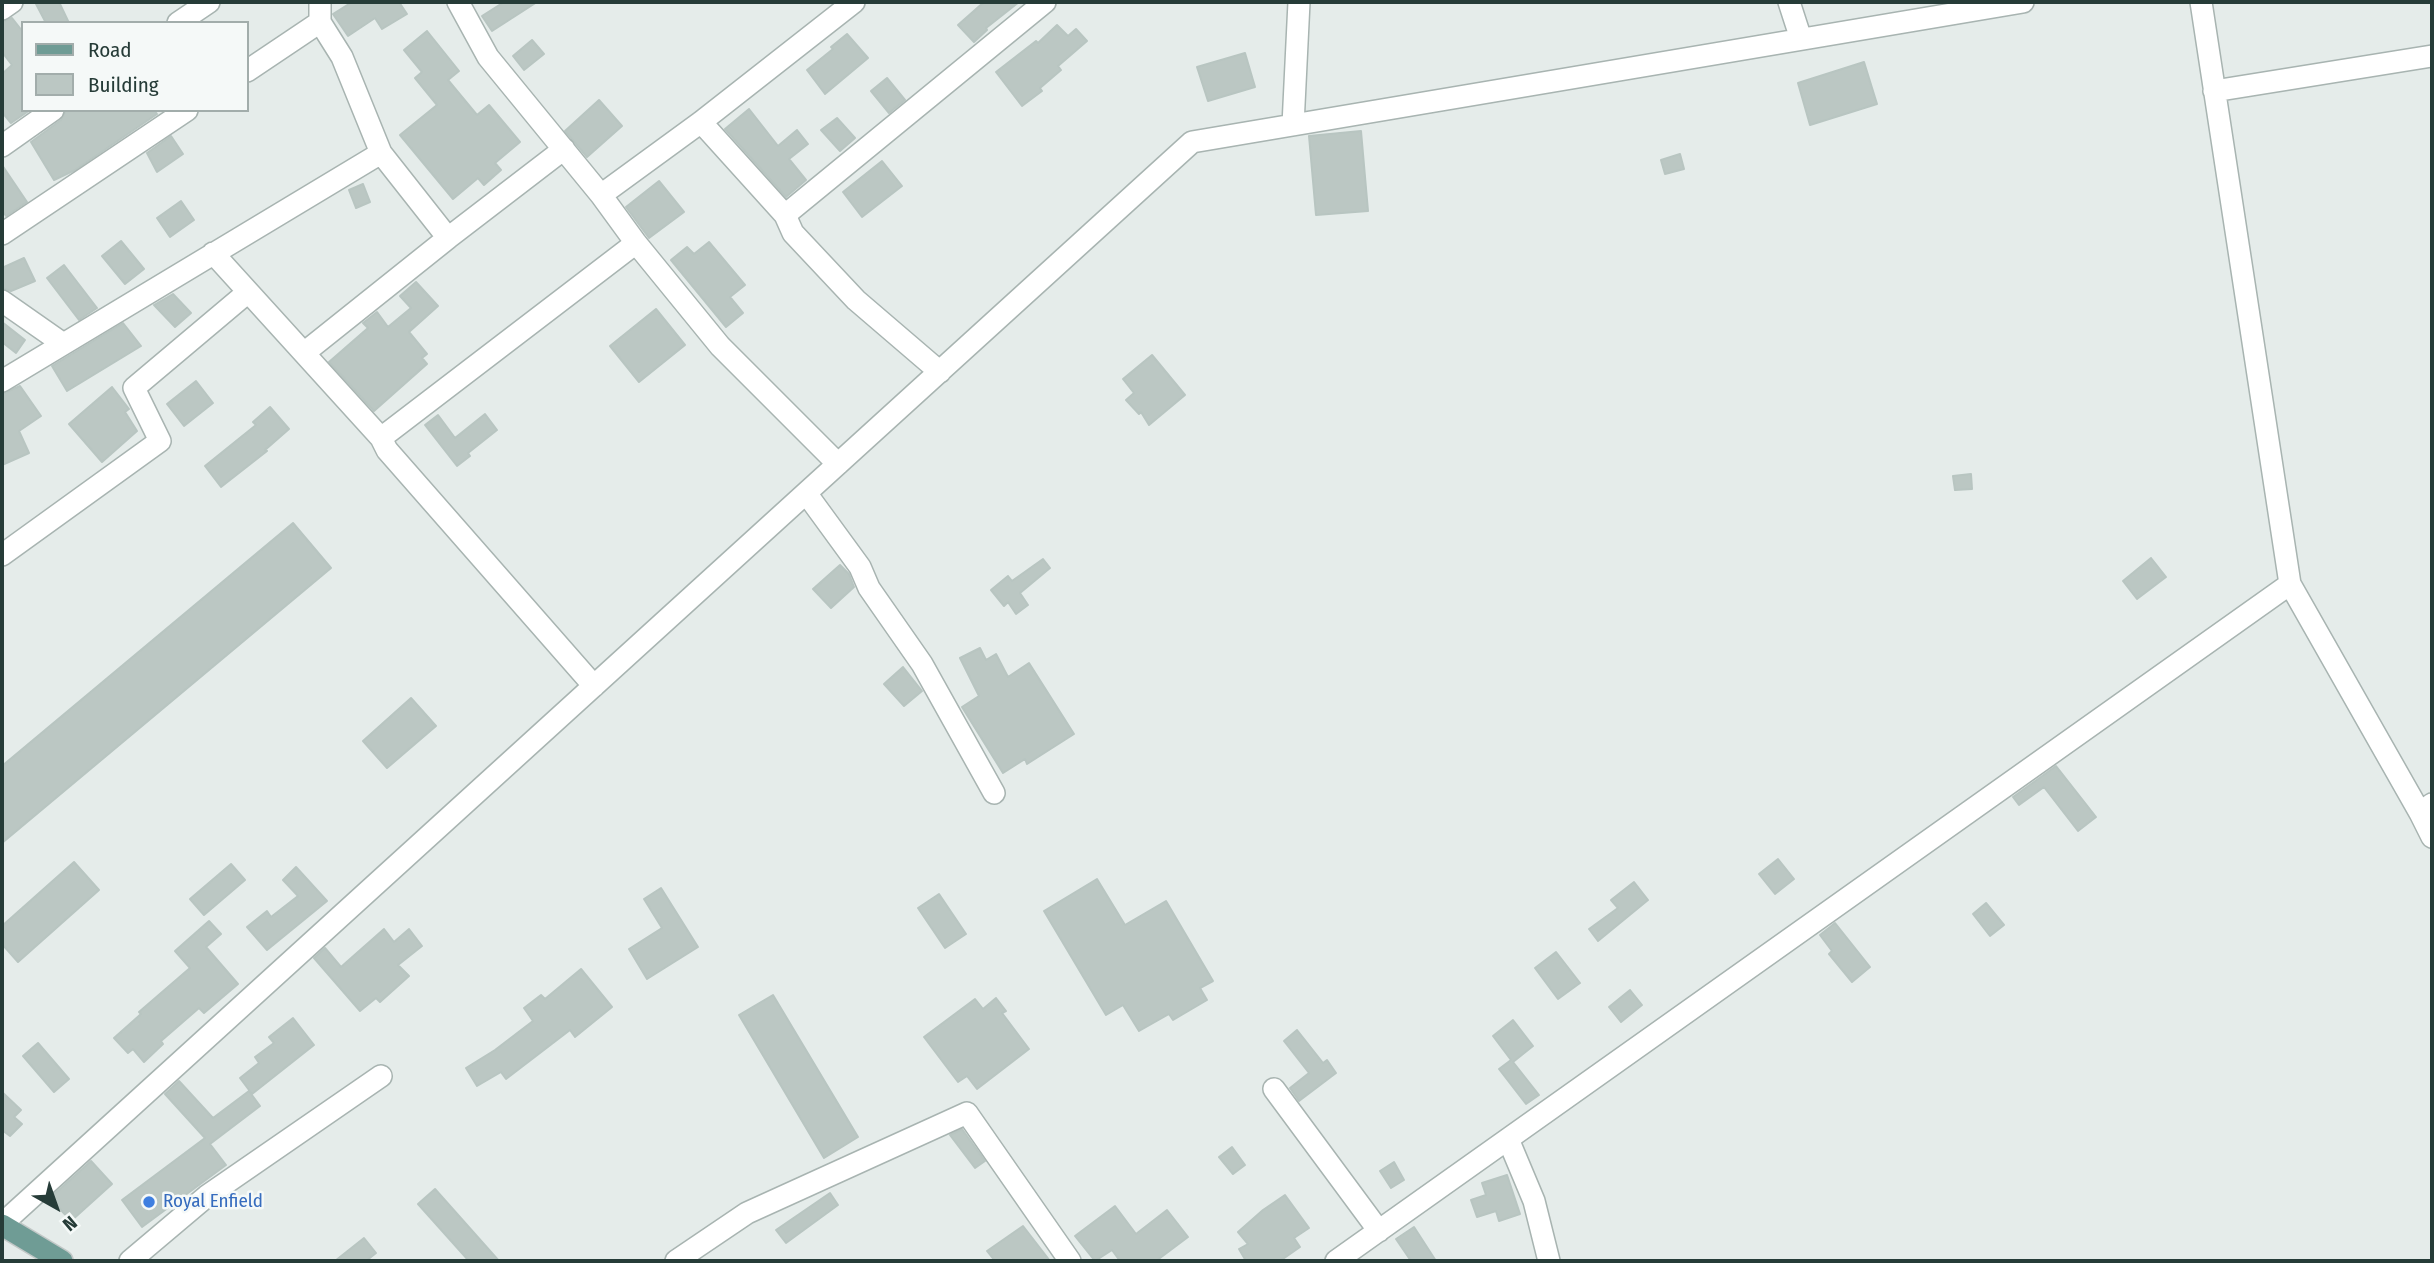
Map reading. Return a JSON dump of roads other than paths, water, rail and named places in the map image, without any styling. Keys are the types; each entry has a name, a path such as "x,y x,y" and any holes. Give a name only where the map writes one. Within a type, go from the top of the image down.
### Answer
{"main road":[{"path":"2,1225 62,1261"}],"street":[{"path":"2,9 12,2"},
{"path":"181,21 209,2"},
{"path":"458,2 488,57 720,346 838,464"},
{"path":"601,195 701,122 855,2"},
{"path":"785,215 1045,2"},
{"path":"1293,125 1299,2"},
{"path":"1790,2 1801,39"},
{"path":"2,1225 1192,142 2023,2"},
{"path":"2201,2 2290,584 2426,808 2432,837"},
{"path":"248,70 320,12 342,57 381,153 449,238"},
{"path":"2214,91 2432,56"},
{"path":"2,146 50,112"},
{"path":"2,234 184,112"},
{"path":"701,122 785,215 793,233 856,300 940,372"},
{"path":"304,353 564,149"},
{"path":"2,381 381,153"},
{"path":"381,438 636,243"},
{"path":"213,253 381,438 387,450 594,686"},
{"path":"2,555 160,441 134,388 248,292"},
{"path":"2,301 62,343"},
{"path":"806,493 860,567 869,587 922,664 994,793"},
{"path":"1336,1261 2290,584"},
{"path":"130,1261 207,1196 381,1076"},
{"path":"1274,1089 1379,1231"},
{"path":"676,1261 747,1213 967,1113 1070,1261"},
{"path":"1508,1139 1534,1201 1549,1261"}],"place":[{"name":"Royal Enfield","path":"149,1202"}]}
